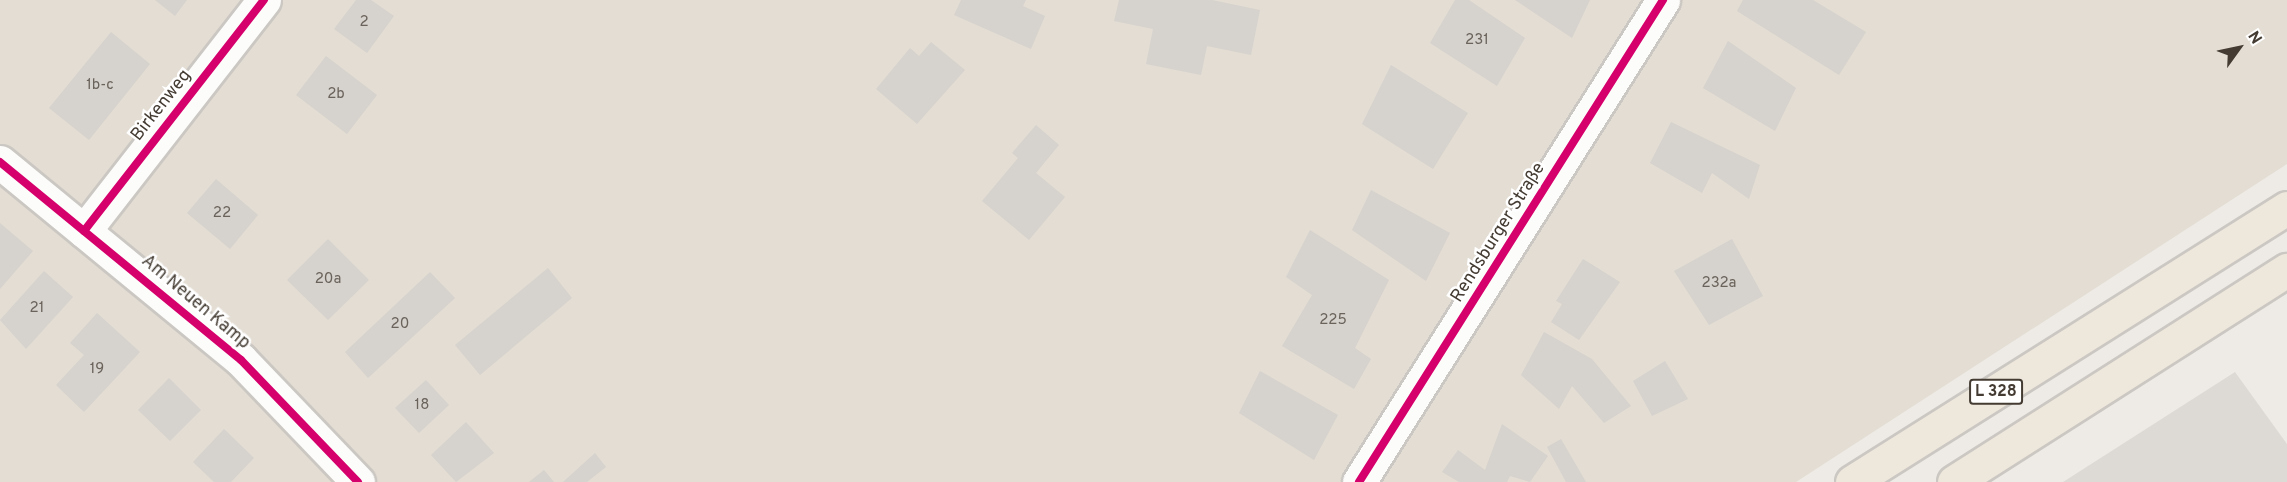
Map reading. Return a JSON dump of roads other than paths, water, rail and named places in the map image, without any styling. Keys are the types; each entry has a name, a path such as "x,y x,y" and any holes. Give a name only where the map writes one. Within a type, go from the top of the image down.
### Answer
{"highway":[{"name":"L 328","path":"1852,482 2287,208"},
{"name":"L 328","path":"1954,482 2287,270"}],"street":[{"name":"Birkenweg","path":"84,231 264,0"},
{"name":"Rendsburger Straße","path":"1359,482 1663,0"},
{"name":"Am Neuen Kamp","path":"0,162 241,360 358,482"}]}
